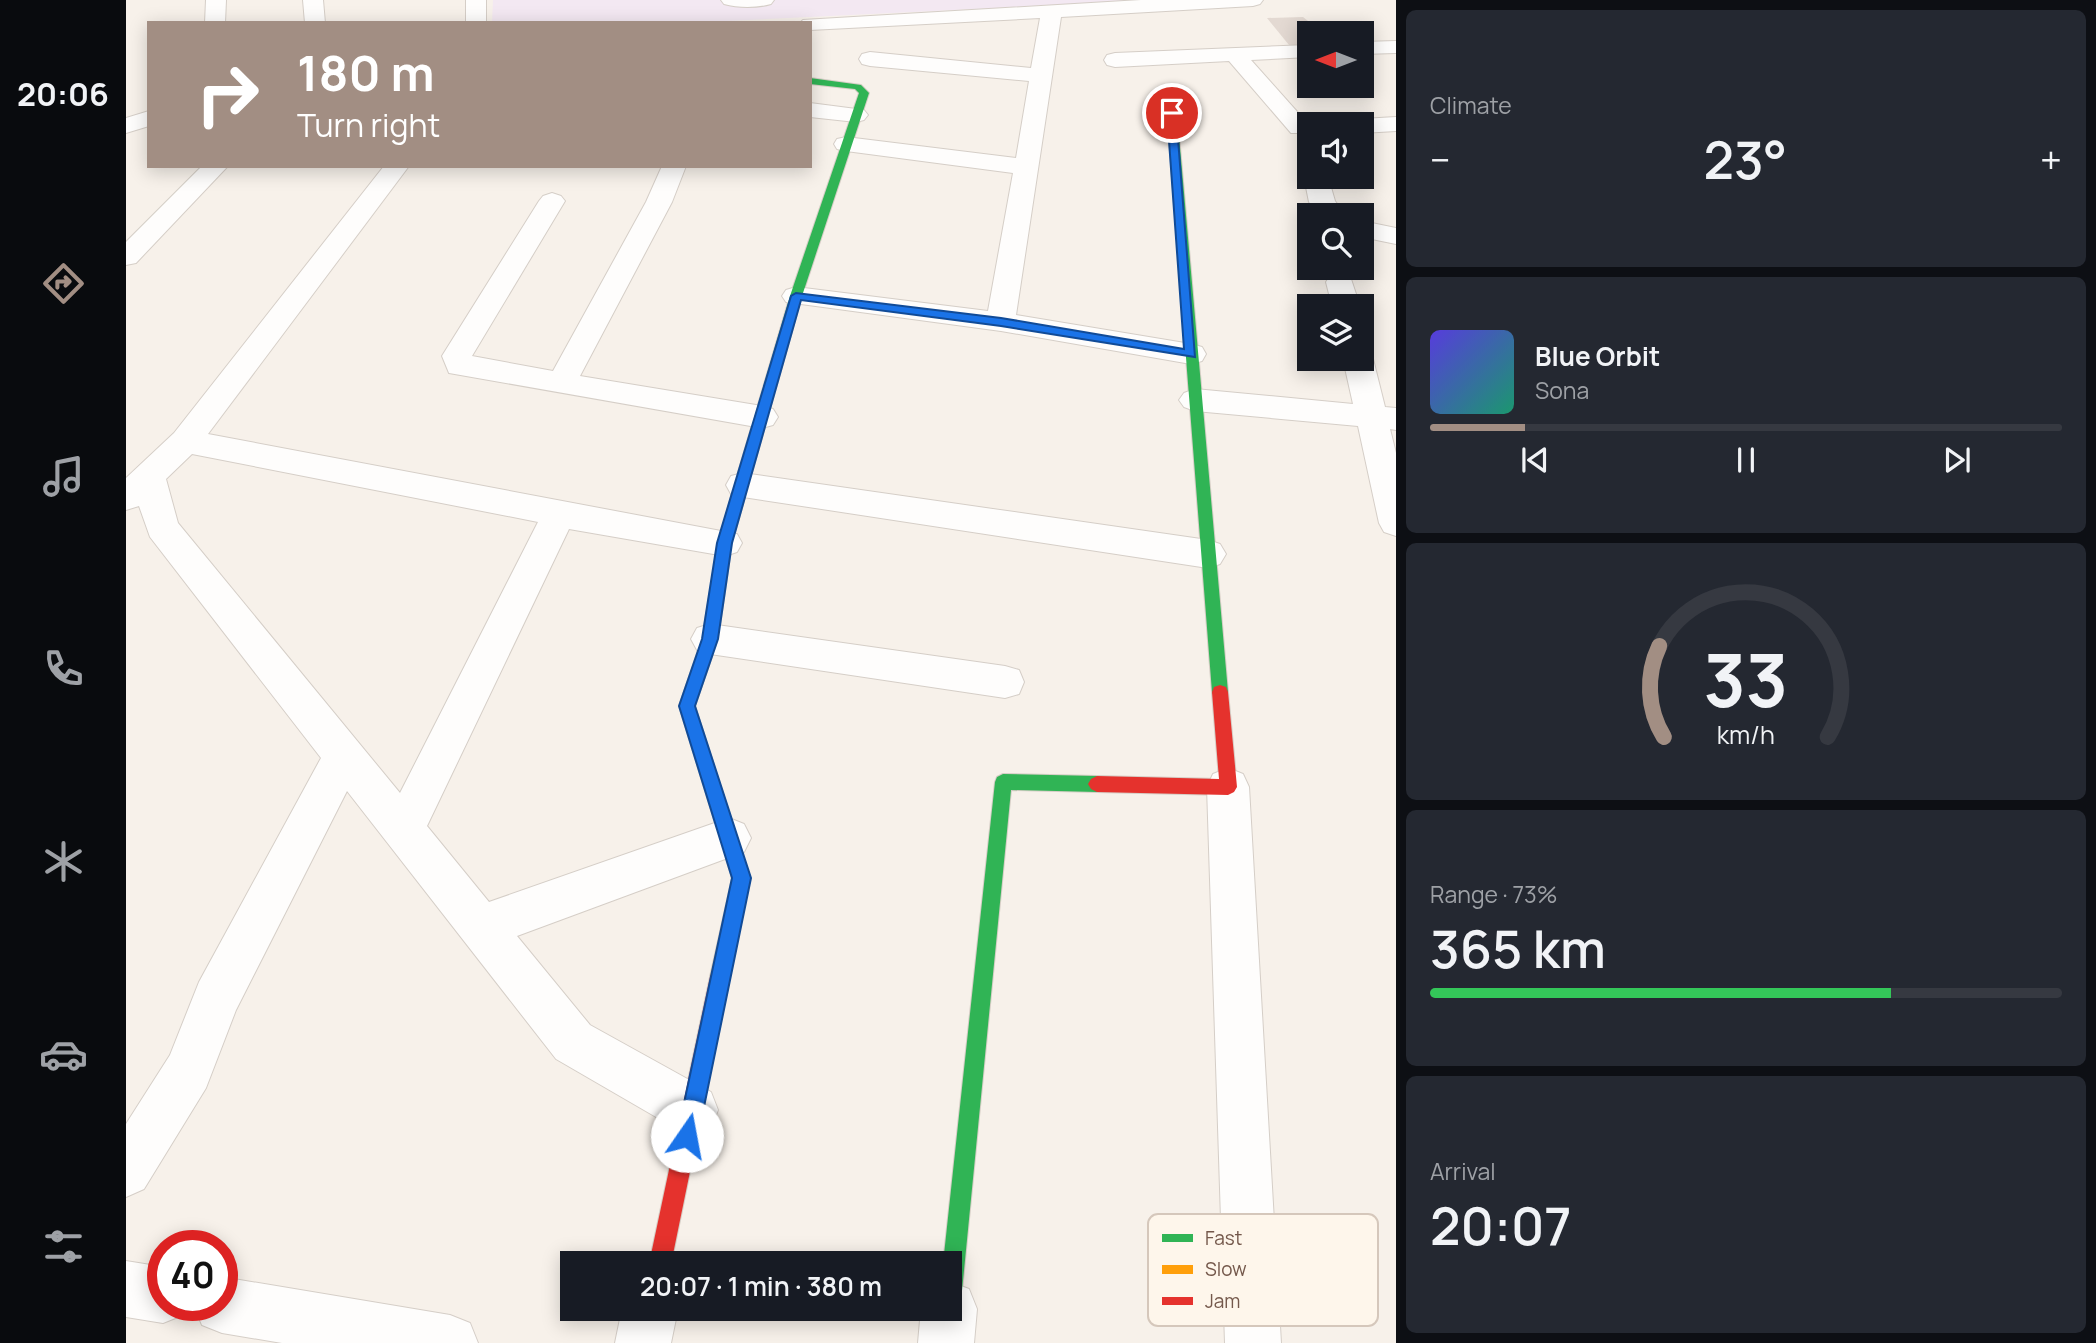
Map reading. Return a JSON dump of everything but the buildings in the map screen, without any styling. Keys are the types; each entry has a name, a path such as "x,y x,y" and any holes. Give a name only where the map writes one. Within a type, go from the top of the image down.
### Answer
{"street":[{"path":"215,21 216,0"},
{"path":"313,0 315,21"},
{"path":"476,0 476,21"},
{"path":"731,0 764,0"},
{"path":"812,24 1253,0"},
{"path":"1001,322 1052,10"},
{"path":"1374,48 1396,47"},
{"path":"1115,60 1297,52"},
{"path":"1235,55 1297,121"},
{"path":"870,59 1043,76"},
{"path":"663,1251 741,878 687,706 710,639 725,543 796,296 864,93 862,88 812,81"},
{"path":"812,110 856,115"},
{"path":"1172,113 1228,787 1247,1214"},
{"path":"126,126 147,119"},
{"path":"1374,125 1396,124"},
{"path":"846,144 1027,167"},
{"path":"126,257 214,168"},
{"path":"395,168 185,441 137,488 162,528 573,1042 692,1110"},
{"path":"562,382 655,208 673,168"},
{"path":"552,201 456,361 466,369 562,382 762,417"},
{"path":"1374,231 1396,236"},
{"path":"796,296 1001,322 1191,354"},
{"path":"1363,371 1383,417 1396,523"},
{"path":"1195,400 1383,417"},
{"path":"185,441 559,514 725,543"},
{"path":"743,485 1208,554"},
{"path":"403,830 559,514"},
{"path":"710,639 1005,682"},
{"path":"126,1171 189,1071 216,999 344,755"},
{"path":"955,1251 1003,782 1228,787"},
{"path":"481,927 729,838"},
{"path":"126,1289 147,1292"},
{"path":"238,1308 450,1343"},
{"path":"643,1343 648,1321"},
{"path":"946,1343 948,1321"}],"shaded area":[{"path":"493,0 1165,0 727,21 492,21"}],"traffic: fast":[{"path":"746,469 796,296 864,93 858,87 812,81"},
{"path":"1172,113 1220,692"},
{"path":"955,1251 1003,782 1097,784"}],"traffic: slow":[{"path":"720,977 741,878 687,706 710,639 725,543 746,469"}],"traffic: jam":[{"path":"1097,784 1228,787 1220,692"},
{"path":"663,1251 720,977"}],"route":[{"path":"687,1136 741,878 687,706 710,639 725,543 796,296 1001,322 1191,354 1172,113"}]}
